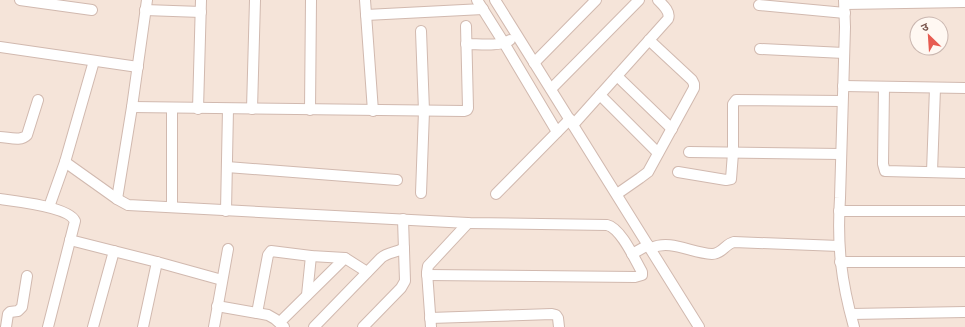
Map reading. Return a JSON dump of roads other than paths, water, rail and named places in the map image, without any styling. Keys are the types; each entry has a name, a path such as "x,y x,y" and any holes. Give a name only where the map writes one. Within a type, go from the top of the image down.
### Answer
{"street":[{"path":"20,0 92,10"},
{"path":"198,109 201,0"},
{"path":"252,110 255,0"},
{"path":"310,110 312,0"},
{"path":"365,0 373,111"},
{"path":"495,0 510,39 566,125 617,194 642,249 699,327"},
{"path":"534,63 596,0"},
{"path":"551,89 639,0"},
{"path":"496,194 566,125 600,95 668,19 670,16 667,10 658,0"},
{"path":"759,5 845,6 965,2"},
{"path":"366,15 480,4 510,39 534,63 551,89 566,125"},
{"path":"117,199 138,68 146,5 201,12"},
{"path":"845,6 839,246 840,262 854,327"},
{"path":"132,107 461,112 467,110 468,108 466,26"},
{"path":"421,31 424,111 421,193"},
{"path":"466,44 496,44 510,39"},
{"path":"617,194 644,175 672,129 693,90 694,84 649,40"},
{"path":"0,47 138,68"},
{"path":"760,49 844,53"},
{"path":"49,207 65,162 94,61"},
{"path":"617,76 672,129"},
{"path":"843,86 965,88"},
{"path":"884,87 883,164 885,171 965,173"},
{"path":"932,172 935,88"},
{"path":"600,95 658,153"},
{"path":"0,137 25,137 27,135 38,100"},
{"path":"678,172 729,180 732,177 733,104 736,100 842,101"},
{"path":"172,108 172,208"},
{"path":"226,211 228,109"},
{"path":"689,152 841,154"},
{"path":"65,162 117,199 128,205 468,223 607,225 615,228 619,233 642,249 660,245 673,246 712,254 720,252 734,242 839,246"},
{"path":"227,167 397,180"},
{"path":"0,199 27,202 49,207 74,218 75,224 48,327"},
{"path":"839,211 965,211"},
{"path":"363,327 403,284 405,277 403,219"},
{"path":"468,223 429,262 427,275 430,323 552,314 556,315 558,318 559,327"},
{"path":"70,240 222,280"},
{"path":"314,327 384,255 397,252 404,248"},
{"path":"214,327 228,249"},
{"path":"427,275 640,276 642,275 642,249"},
{"path":"257,313 269,252 275,250 311,256 345,258 367,272"},
{"path":"93,327 114,251"},
{"path":"307,295 311,256"},
{"path":"217,306 268,315 282,325 307,295 345,258"},
{"path":"143,327 157,262"},
{"path":"840,262 965,262"},
{"path":"6,327 8,314 10,312 18,311 22,307 27,276"},
{"path":"851,314 965,312"}]}
